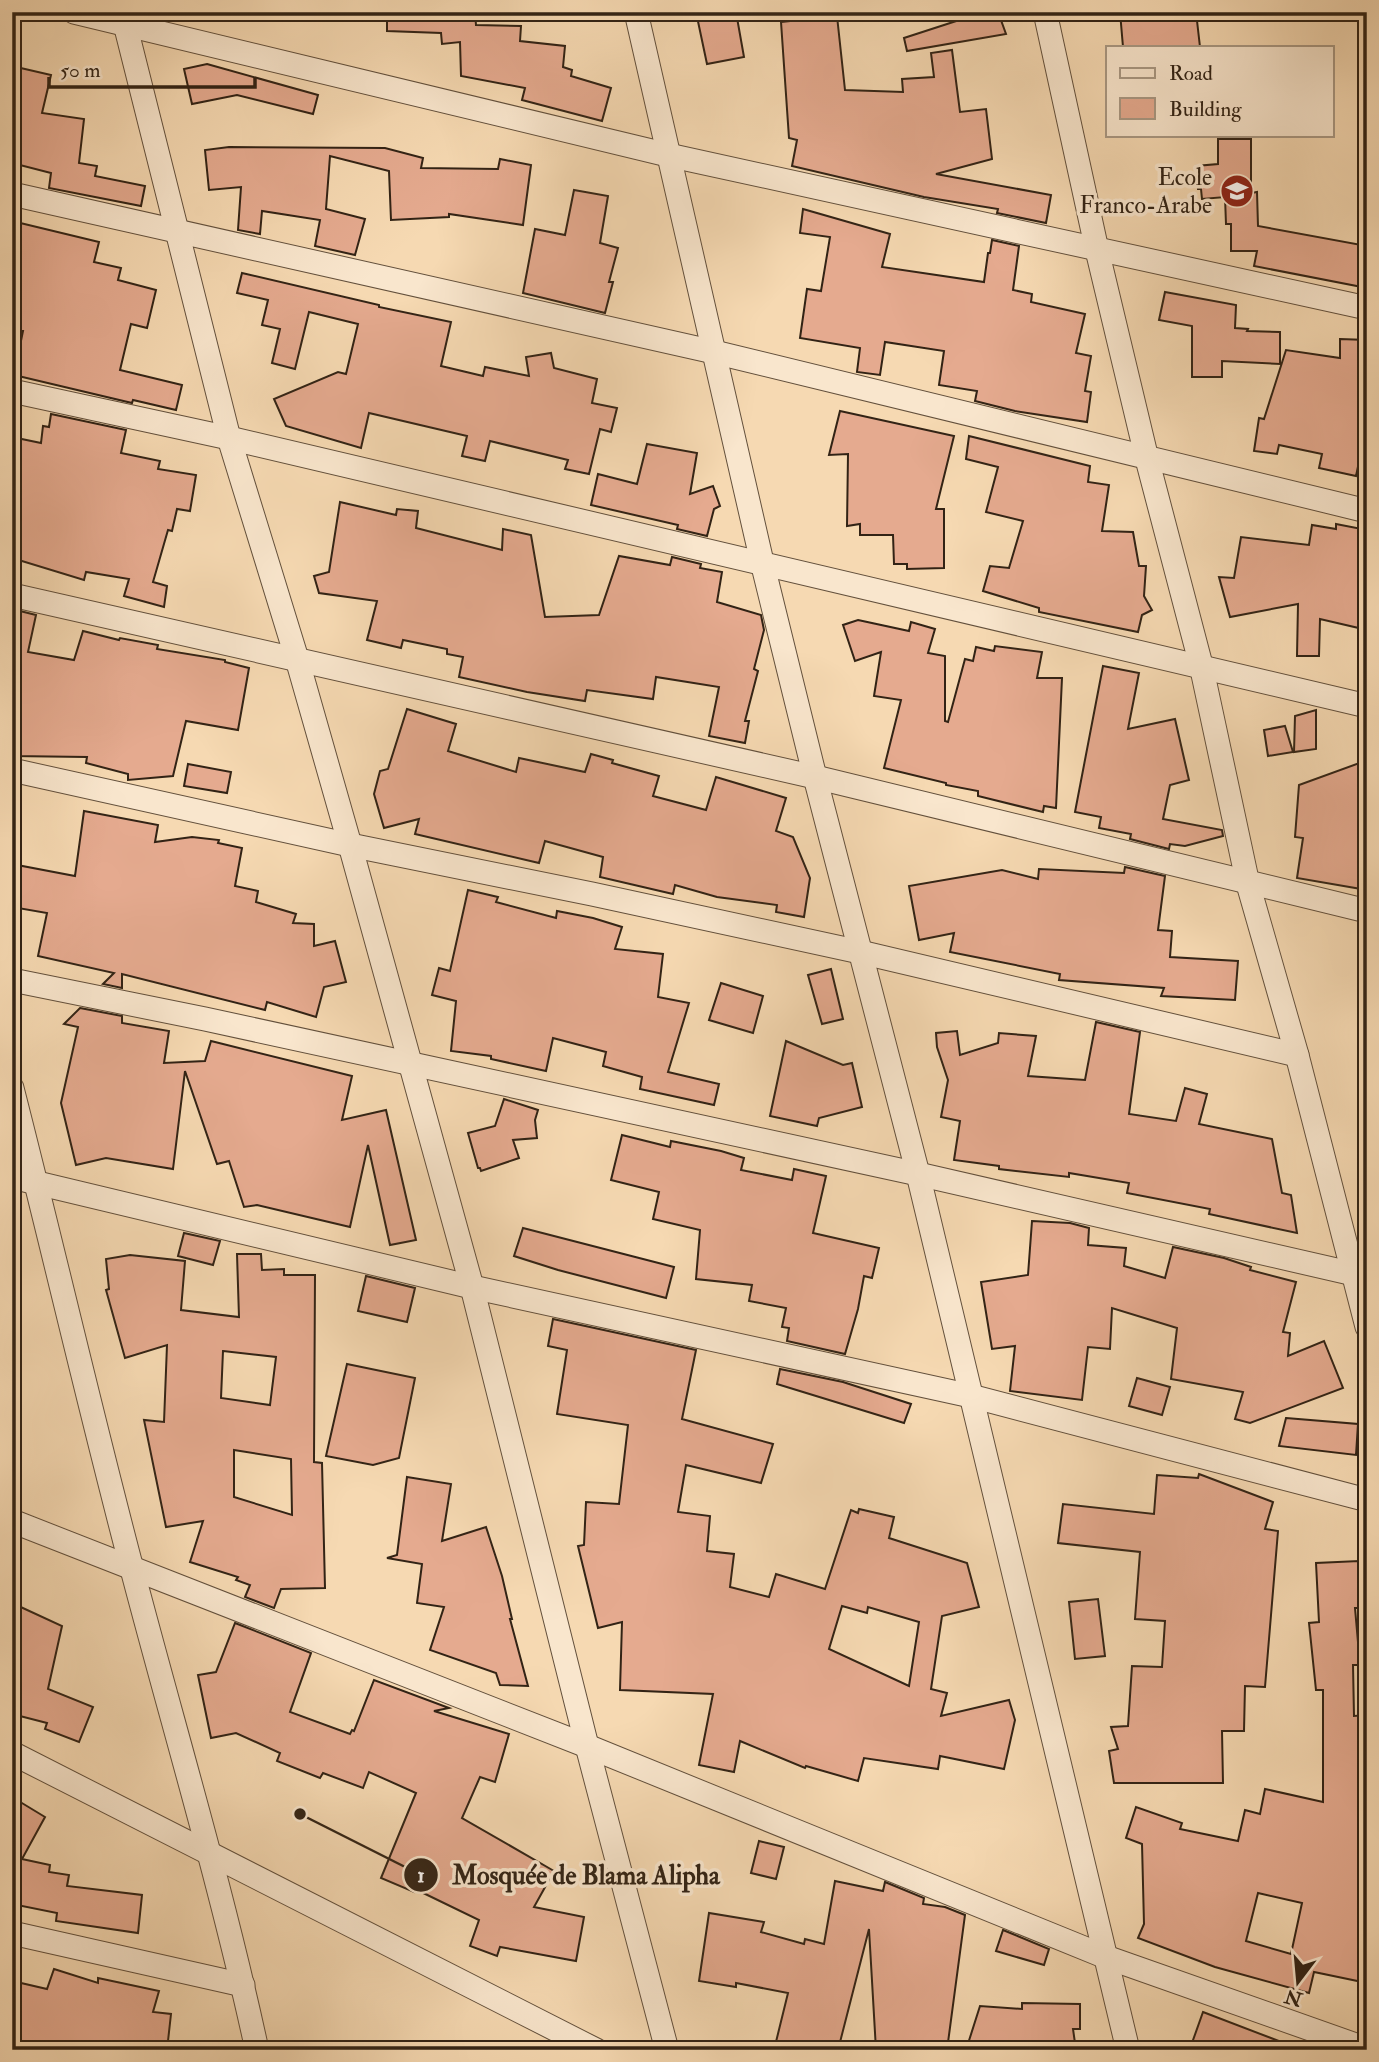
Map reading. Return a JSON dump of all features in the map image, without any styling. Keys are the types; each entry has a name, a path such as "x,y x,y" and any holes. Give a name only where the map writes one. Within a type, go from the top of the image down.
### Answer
{"street":[{"path":"74,12 123,18 668,155 1367,308"},
{"path":"636,12 762,562 918,1174 1128,2050"},
{"path":"1045,12 1097,250 1201,665 1248,884 1360,1276 1367,1327"},
{"path":"123,18 229,438 297,659 472,1287 587,1746 667,2050"},
{"path":"12,194 714,352 1367,511"},
{"path":"12,391 229,438 1367,706"},
{"path":"12,595 815,777 1367,911"},
{"path":"12,770 350,845 860,952 1297,1055"},
{"path":"12,980 150,1007 918,1174 1360,1276"},
{"path":"12,1088 131,1567 243,1985 257,2050"},
{"path":"12,1177 472,1287 971,1396 1367,1500"},
{"path":"12,1521 587,1746 1106,1957 1367,2049"},
{"path":"12,1753 596,2050"},
{"path":"12,1933 243,1985"}],"building":[{"path":"387,12 475,12 476,25 521,26 520,41 565,46 563,67 572,70 571,76 611,88 602,121 522,100 525,88 461,76 460,42 442,44 441,33 387,31"},
{"path":"696,12 736,12 744,57 707,64"},
{"path":"984,12 998,12 1006,34 907,51 904,38"},
{"path":"1120,12 1196,12 1200,46 1123,46"},
{"path":"837,16 845,90 903,92 902,79 934,77 931,53 952,50 960,112 986,109 992,159 936,174 1051,195 1046,223 997,213 998,209 924,197 792,166 797,140 789,138 781,22"},
{"path":"207,64 318,95 313,114 237,95 192,104 184,69"},
{"path":"12,66 51,75 42,113 84,119 79,163 97,166 95,176 145,186 141,206 49,188 51,173 12,163"},
{"path":"1218,139 1251,139 1251,193 1257,192 1258,226 1367,246 1367,288 1254,266 1257,251 1231,251 1231,224 1226,224 1225,197 1202,199 1201,189 1198,189 1196,166 1218,164"},
{"path":"229,147 385,148 423,158 421,168 498,169 500,159 531,165 523,225 449,214 449,217 391,220 389,171 330,156 326,209 365,219 355,255 315,246 320,220 262,211 260,234 238,230 241,187 209,190 205,150"},
{"path":"574,190 608,196 600,243 618,248 609,282 613,282 605,313 523,293 535,229 565,235"},
{"path":"803,209 890,234 882,267 984,282 992,240 1019,246 1013,290 1032,294 1031,302 1085,314 1076,353 1091,356 1085,391 1091,392 1087,422 1015,411 975,401 977,391 939,385 944,351 885,342 880,375 857,372 860,348 800,338 807,289 821,291 830,237 800,233"},
{"path":"12,221 99,242 94,262 121,268 118,280 156,290 147,328 131,324 120,370 182,385 176,410 133,400 132,403 14,375 23,331 16,331 19,301 12,299"},
{"path":"242,273 451,322 441,366 483,376 485,367 529,376 526,357 551,353 554,368 597,379 592,403 617,408 611,432 600,429 589,474 565,469 568,460 490,441 485,461 462,456 467,436 369,413 361,448 286,426 274,399 338,372 346,374 358,324 309,312 295,369 272,363 280,329 262,325 268,300 237,293"},
{"path":"1165,292 1236,305 1235,328 1280,332 1280,364 1222,361 1222,377 1192,377 1192,326 1159,320"},
{"path":"1340,339 1367,340 1367,424 1356,476 1319,468 1322,454 1279,445 1277,454 1254,451 1259,418 1264,419 1286,350 1340,358"},
{"path":"840,411 954,436 936,509 944,509 944,568 907,569 907,564 894,564 893,535 860,535 860,524 847,526 848,454 829,455"},
{"path":"51,414 126,430 121,453 160,461 158,469 196,475 190,511 177,509 172,531 168,530 153,582 167,586 164,607 124,596 129,579 86,572 84,580 12,558 12,437 41,443 43,426 49,427"},
{"path":"969,436 1090,466 1088,482 1109,485 1102,531 1133,532 1139,566 1146,566 1144,596 1152,610 1142,615 1138,632 1039,612 1039,608 983,591 990,566 1009,568 1023,521 986,512 998,467 966,459"},
{"path":"647,444 697,453 690,494 713,486 720,506 714,509 707,536 677,529 678,525 591,505 598,474 637,484"},
{"path":"340,502 396,515 397,509 418,511 416,528 502,550 503,529 531,535 545,617 599,615 619,556 670,565 672,557 701,564 700,568 722,572 717,602 761,615 764,630 754,669 758,671 745,721 749,721 745,743 709,736 719,687 656,677 653,699 587,690 585,701 459,677 463,657 447,654 447,649 403,640 401,648 367,640 377,601 319,593 314,576 329,572"},
{"path":"1336,524 1367,530 1367,616 1363,629 1320,619 1319,656 1297,656 1298,604 1230,617 1219,577 1234,578 1241,537 1309,545 1312,525 1336,529"},
{"path":"12,609 36,615 28,652 74,660 83,631 119,640 120,638 158,645 157,649 225,660 249,668 238,730 186,721 173,776 128,780 128,774 86,763 87,757 12,756"},
{"path":"858,620 909,631 911,622 935,629 928,653 945,656 945,721 948,722 965,659 973,661 976,647 994,651 995,646 1042,652 1037,678 1062,678 1056,808 1044,806 1043,812 978,796 978,791 884,768 901,700 874,696 881,652 855,661 843,625"},
{"path":"1103,666 1139,673 1128,729 1175,719 1189,780 1170,785 1163,819 1222,830 1223,836 1185,846 1170,844 1169,849 1130,839 1131,834 1099,828 1101,817 1075,812"},
{"path":"407,709 456,724 448,751 516,772 519,758 585,772 591,754 659,776 653,796 706,810 716,777 786,798 776,831 793,837 810,878 804,917 776,912 777,905 717,897 675,885 673,894 600,877 603,857 545,841 539,863 415,834 419,819 384,828 374,794 380,771 388,769"},
{"path":"1316,710 1316,749 1294,752 1295,716"},
{"path":"1285,726 1293,752 1268,756 1264,730"},
{"path":"1365,761 1362,793 1367,794 1367,890 1297,878 1303,838 1295,837 1299,785"},
{"path":"188,764 231,772 227,793 184,786"},
{"path":"84,811 158,825 155,842 192,837 219,840 218,843 242,848 235,886 258,891 256,902 296,914 293,923 314,924 314,946 335,941 346,982 324,987 316,1017 267,1002 265,1010 122,974 122,988 103,984 114,973 38,956 47,913 12,907 12,880 15,880 17,865 75,876"},
{"path":"1125,867 1165,876 1158,930 1172,931 1170,957 1238,961 1235,1000 1161,996 1164,988 1059,980 1060,974 950,952 954,933 919,940 909,886 1002,870 1038,879 1039,869 1124,873"},
{"path":"468,890 498,897 496,902 556,918 557,911 622,927 615,949 663,954 658,997 689,1003 668,1072 719,1084 714,1105 640,1089 642,1077 603,1066 606,1052 553,1038 546,1071 491,1059 491,1056 451,1051 456,1001 432,995 439,968 450,971"},
{"path":"831,969 843,1019 822,1024 808,975"},
{"path":"721,983 763,996 753,1033 709,1020"},
{"path":"80,1008 122,1016 122,1023 169,1031 164,1063 205,1061 211,1041 352,1076 342,1120 386,1110 416,1240 390,1245 368,1145 350,1227 257,1205 244,1207 229,1161 217,1164 185,1071 173,1169 106,1158 76,1165 61,1103 78,1027 64,1024"},
{"path":"1096,1022 1140,1032 1129,1114 1176,1121 1185,1088 1207,1094 1199,1124 1272,1139 1282,1193 1291,1195 1297,1233 1209,1214 1210,1209 1127,1193 1129,1183 1069,1173 1069,1177 999,1169 999,1166 954,1160 960,1121 941,1117 948,1080 937,1047 936,1033 957,1031 960,1055 998,1043 999,1033 1036,1036 1028,1076 1085,1080"},
{"path":"786,1041 843,1065 852,1063 862,1107 819,1118 817,1126 770,1116"},
{"path":"504,1099 538,1110 535,1120 537,1138 513,1140 519,1158 481,1171 468,1133 495,1126"},
{"path":"622,1135 670,1147 671,1141 721,1151 744,1158 741,1170 792,1180 794,1169 826,1176 813,1233 879,1248 872,1278 864,1276 845,1354 787,1341 789,1328 782,1327 786,1308 749,1301 752,1285 696,1279 700,1230 653,1219 659,1192 611,1180"},
{"path":"1032,1221 1070,1223 1089,1228 1088,1245 1126,1248 1124,1266 1165,1278 1173,1247 1224,1258 1251,1267 1250,1270 1296,1282 1283,1332 1290,1333 1288,1356 1324,1341 1343,1388 1250,1423 1235,1419 1243,1392 1171,1379 1177,1328 1112,1308 1110,1349 1088,1347 1082,1400 1010,1391 1015,1346 992,1349 981,1282 1028,1275"},
{"path":"523,1228 674,1267 666,1298 514,1256"},
{"path":"184,1233 220,1241 213,1265 178,1256"},
{"path":"237,1254 261,1254 262,1270 284,1269 284,1275 315,1275 314,1462 322,1463 325,1588 281,1589 274,1608 245,1597 250,1585 236,1580 238,1577 190,1562 203,1521 166,1527 144,1420 164,1422 167,1345 125,1358 106,1290 109,1289 106,1259 130,1255 185,1261 181,1310 239,1317","holes":["223,1351 276,1357 270,1405 221,1398","234,1450 291,1459 292,1515 234,1497"]},
{"path":"366,1276 415,1288 407,1322 358,1311"},
{"path":"553,1319 696,1350 682,1419 773,1444 761,1483 686,1465 678,1512 710,1516 707,1551 734,1554 730,1587 769,1597 776,1574 825,1589 851,1510 858,1513 859,1509 894,1517 889,1538 967,1563 979,1607 942,1616 931,1689 947,1693 941,1716 1009,1700 1015,1720 1004,1769 940,1756 938,1769 864,1758 858,1781 806,1766 805,1768 740,1741 734,1772 699,1765 713,1694 620,1690 622,1622 598,1628 578,1546 584,1545 586,1502 619,1504 628,1425 557,1414 567,1350 548,1346","holes":["842,1606 867,1613 868,1607 919,1622 909,1686 829,1649"]},
{"path":"347,1364 415,1378 399,1458 373,1465 326,1456"},
{"path":"780,1369 843,1382 911,1404 904,1423 777,1384"},
{"path":"1137,1378 1170,1387 1162,1415 1129,1406"},
{"path":"1286,1418 1358,1424 1356,1455 1279,1446"},
{"path":"1199,1474 1273,1502 1265,1529 1278,1531 1265,1687 1245,1686 1244,1731 1222,1731 1223,1783 1114,1783 1109,1751 1118,1749 1111,1727 1128,1726 1132,1666 1162,1667 1165,1621 1135,1619 1140,1552 1058,1543 1063,1504 1154,1514 1157,1475 1198,1478"},
{"path":"407,1477 451,1484 442,1541 486,1527 502,1576 510,1619 528,1686 500,1685 496,1673 430,1650 444,1607 417,1603 422,1564 387,1558 397,1555"},
{"path":"1359,1561 1361,1608 1355,1608 1360,1665 1353,1665 1354,1716 1367,1715 1367,1983 1314,1972 1309,1993 1215,1967 1138,1938 1144,1924 1142,1844 1126,1838 1136,1807 1182,1823 1180,1829 1238,1841 1245,1810 1260,1814 1265,1789 1323,1802 1323,1690 1316,1690 1309,1623 1319,1622 1316,1563","holes":["1258,1893 1302,1903 1291,1954 1246,1941"]},
{"path":"1098,1599 1105,1656 1075,1659 1069,1602"},
{"path":"12,1603 62,1626 48,1689 93,1707 79,1742 45,1729 47,1723 12,1714"},
{"path":"235,1623 311,1653 290,1712 350,1734 354,1731 374,1680 449,1708 434,1711 509,1734 495,1782 480,1777 462,1818 554,1871 534,1907 584,1917 576,1961 500,1947 497,1956 470,1946 479,1920 415,1889 414,1892 381,1878 416,1793 369,1772 363,1788 323,1773 320,1778 277,1761 280,1753 236,1733 211,1738 198,1675 216,1672"},
{"path":"12,1797 45,1817 22,1859 50,1865 49,1872 69,1875 67,1886 142,1895 138,1933 56,1921 57,1913 12,1904"},
{"path":"759,1841 784,1847 776,1879 751,1873"},
{"path":"835,1881 883,1891 885,1882 924,1898 923,1904 945,1907 965,1915 947,2050 876,2050 869,1929 838,2050 774,2050 788,1993 736,1983 736,1987 699,1981 709,1913 764,1922 761,1932 804,1944 805,1939 824,1944"},
{"path":"1003,1930 1049,1949 1044,1965 996,1951"},
{"path":"54,1969 98,1983 98,1978 159,1991 153,2012 171,2014 167,2050 114,2046 113,2050 12,2050 12,2024 21,1983 47,1989"},
{"path":"1022,2003 1080,2004 1080,2029 1073,2029 1076,2050 966,2050 980,2006 1022,2009"},
{"path":"1203,2012 1297,2050 1209,2050 1192,2043"}],"place":[{"name":"Ecole Franco-Arabe","path":"1237,191"},
{"name":"Mosquée de Blama Alipha","path":"300,1814"}]}
